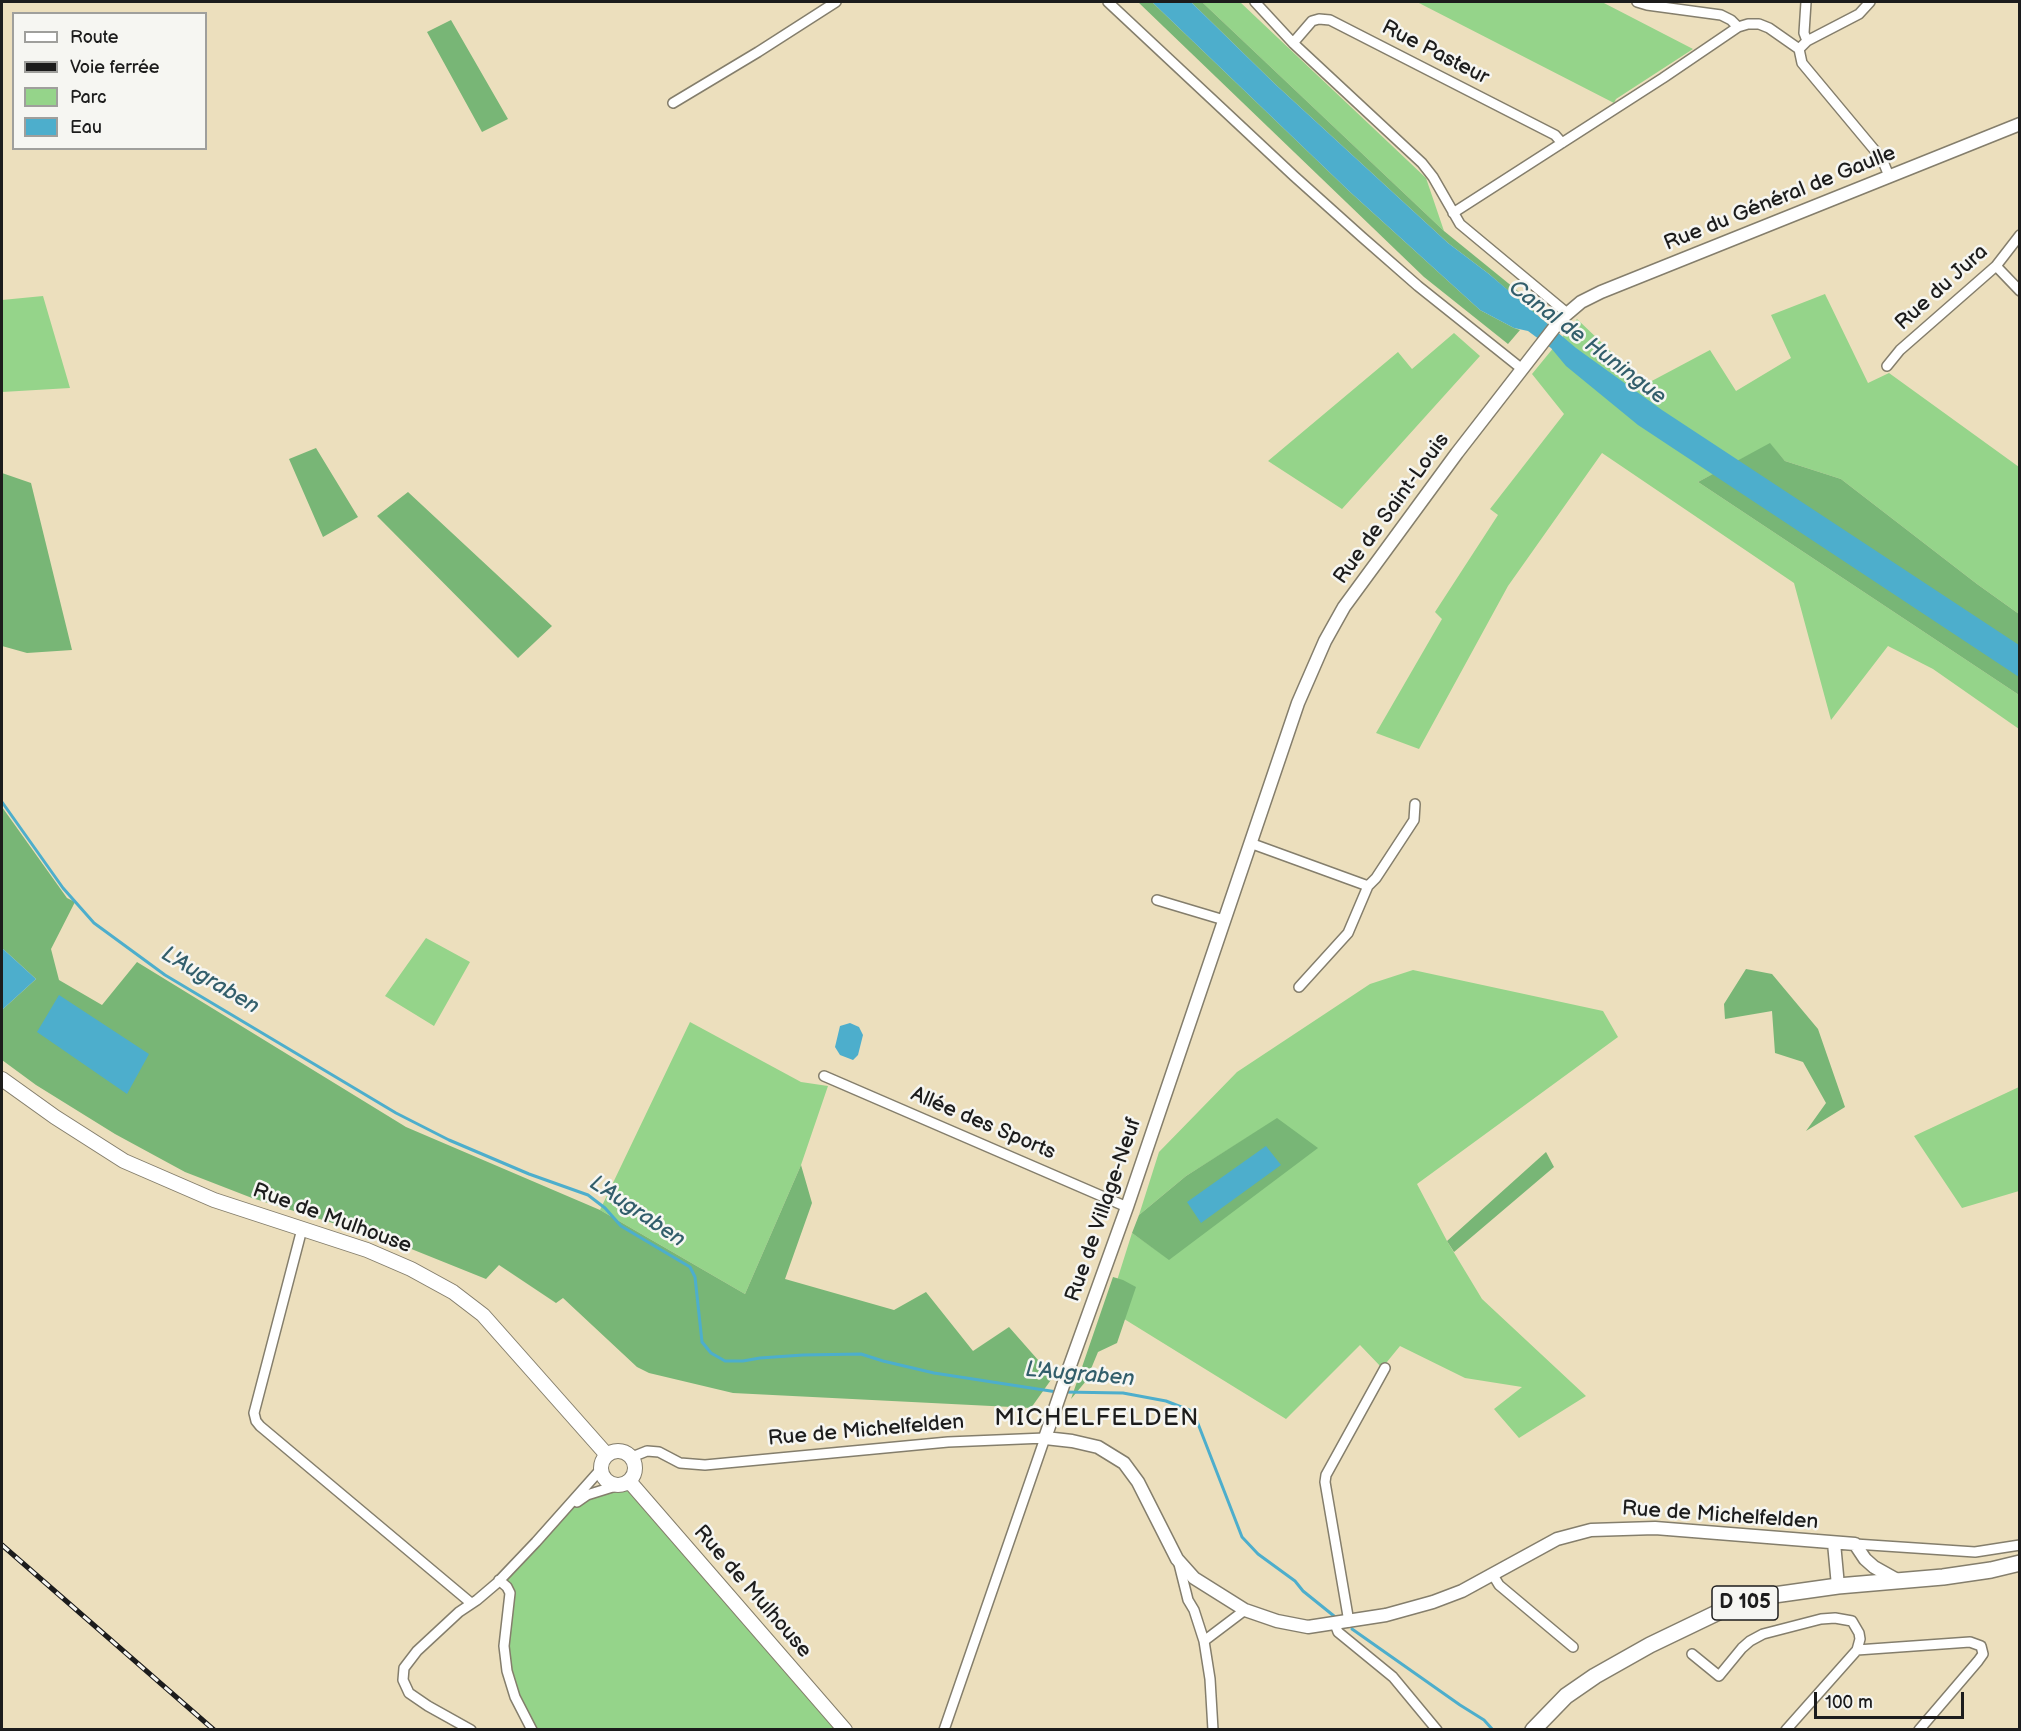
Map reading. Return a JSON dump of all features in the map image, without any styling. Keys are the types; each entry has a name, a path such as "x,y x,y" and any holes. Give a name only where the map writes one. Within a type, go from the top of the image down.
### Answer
{"main road":[{"name":"Rue de Mulhouse","path":"2,1079 55,1117 124,1161 214,1200 389,1260 453,1292 483,1315 606,1455"},
{"path":"620,1450 632,1457 636,1472 624,1483 609,1482 602,1474 602,1463 606,1455 620,1450"},
{"name":"Rue de Mulhouse","path":"624,1483 844,1730"},
{"name":"D 105","path":"1533,1730 1566,1696 1595,1676 1650,1645 1727,1608 1774,1595 1838,1586 1953,1576 2019,1563"}],"street":[{"path":"673,103 836,2"},
{"path":"1108,2 1345,222 1418,286 1522,369"},
{"path":"1255,2 1293,43 1422,163 1433,177 1460,224 1554,300 1564,316"},
{"path":"1637,2 1721,15 1731,20 1737,27"},
{"path":"1806,2 1804,33 1807,41"},
{"path":"1798,49 1807,41 1859,14 1870,2"},
{"name":"Rue Pasteur","path":"1293,43 1312,21 1330,20 1555,135 1562,143"},
{"path":"1453,213 1663,78 1737,27 1748,24 1759,24 1769,28 1798,49 1802,63 1882,159 1889,176"},
{"name":"Rue du Général de Gaulle","path":"1537,350 1564,316 1581,302 1600,292 2019,124"},
{"name":"Rue du Jura","path":"1887,366 1907,344 1996,266 2019,235"},
{"path":"1996,266 2019,291"},
{"name":"Rue de Saint-Louis","path":"1298,703 1325,641 1344,607 1456,453 1537,350"},
{"name":"Rue de Village-Neuf","path":"944,1730 1065,1378 1127,1207 1298,703"},
{"path":"1299,987 1348,933 1368,886 1376,878 1414,820 1415,804"},
{"path":"1250,843 1368,886"},
{"path":"1157,900 1224,920"},
{"name":"Allée des Sports","path":"824,1076 1127,1207"},
{"path":"302,1229 254,1413 256,1421 471,1603"},
{"path":"1349,1622 1325,1482 1326,1474 1385,1368"},
{"name":"Rue de Michelfelden","path":"632,1457 647,1451 659,1452 680,1463 705,1465 948,1442 1045,1438 1098,1446 1124,1463 1142,1488 1177,1558 1194,1578 1245,1610 1308,1628 1386,1615 1433,1602 1462,1591 1557,1539 1591,1530 1655,1528 1854,1544"},
{"path":"471,1730 415,1698 405,1686 402,1674 408,1661 499,1580 601,1469"},
{"path":"567,1508 587,1495 624,1483"},
{"path":"1834,1543 1838,1586"},
{"path":"1854,1544 1975,1552 2019,1545"},
{"path":"1854,1544 1874,1567 1899,1581"},
{"path":"1177,1558 1188,1600 1194,1610 1204,1641 1210,1679 1213,1730"},
{"path":"1493,1575 1499,1585 1573,1647"},
{"path":"1188,1600 1194,1578"},
{"path":"499,1580 510,1593 504,1646 507,1671 515,1697 532,1730"},
{"path":"1204,1641 1245,1610"},
{"path":"1692,1654 1719,1676 1742,1648 1763,1634 1821,1619 1835,1618 1851,1621 1860,1639 1857,1650 1786,1730"},
{"path":"1335,1624 1338,1632 1393,1677 1437,1730"},
{"path":"1857,1650 1970,1642 1981,1646 1983,1654 1978,1661 1919,1730"}],"green space":[{"path":"1138,2 1152,2 1349,191 1480,310 1520,330 1508,344 1424,277"},
{"path":"1191,2 1202,2 1444,231 1540,309 1535,314 1489,274 1448,243 1275,84"},
{"path":"1202,2 1240,2 1426,178 1444,231"},
{"path":"1417,2 1602,2 1693,49 1616,99 1614,103"},
{"path":"451,20 508,119 482,132 427,32"},
{"path":"1825,294 1868,383 1889,373 2019,467 2019,614 1841,479 1785,461 1770,444 1698,482 2019,695 2019,729 1933,669 1888,646 1831,720 1794,583 1602,453 1508,586 1419,749 1376,733 1442,619 1435,612 1498,515 1490,509 1564,414 1532,374 1577,319 1624,364 1648,383 1710,350 1736,391 1791,358 1771,315"},
{"path":"43,296 70,388 2,392 2,300"},
{"path":"1454,333 1480,356 1342,509 1268,461 1398,352 1412,369"},
{"path":"1770,443 1785,461 1841,479 2019,614 2019,695 1698,482"},
{"path":"316,448 358,517 323,537 289,459"},
{"path":"2,473 31,483 72,650 27,653 2,646"},
{"path":"408,492 552,626 518,658 377,516"},
{"path":"2,807 67,898 75,902 51,949 59,980 102,1005 137,962 406,1127 600,1210 745,1294 801,1165 812,1203 785,1279 894,1310 926,1292 973,1351 1009,1327 1053,1377 1031,1408 733,1393 649,1373 637,1367 563,1298 556,1303 499,1265 486,1279 394,1242 252,1198 185,1172 115,1134 36,1085 2,1060 2,1008 36,979 2,948"},
{"path":"426,938 470,962 434,1026 385,996"},
{"path":"1746,969 1772,974 1818,1029 1845,1107 1806,1131 1826,1103 1803,1062 1775,1053 1772,1011 1725,1019 1724,1004"},
{"path":"1413,970 1603,1011 1618,1037 1417,1184 1447,1241 1482,1299 1586,1396 1519,1438 1494,1409 1522,1387 1465,1378 1400,1346 1382,1368 1360,1345 1286,1419 1108,1309 1132,1233 1169,1259 1277,1119 1186,1176 1139,1215 1159,1152 1237,1072 1370,984"},
{"path":"690,1022 801,1082 828,1086 801,1165 745,1294 600,1210"},
{"path":"2019,1087 2019,1191 1962,1208 1914,1136"},
{"path":"1277,1118 1318,1148 1169,1260 1132,1233 1139,1215 1186,1176"},
{"path":"1546,1152 1554,1167 1454,1252 1447,1241"},
{"path":"1113,1277 1136,1287 1117,1343 1098,1352 1086,1381 1071,1399"},
{"path":"626,1489 836,1729 532,1729 507,1671 510,1593 499,1580 567,1508 610,1491"}],"water":[{"path":"1152,2 1191,2 1275,84 1448,243 1489,274 1576,348 1662,410 2019,645 2019,677 1638,425 1566,366 1551,348 1528,331 1514,328 1480,310 1349,191"},
{"path":"2,948 36,979 3,1009 2,1008"},
{"path":"59,995 149,1054 127,1094 37,1032"},
{"path":"850,1023 859,1027 863,1035 858,1055 853,1060 840,1055 835,1047 840,1026"},
{"path":"1266,1146 1281,1165 1201,1223 1187,1202"}],"waterway":[{"name":"L'Augraben","path":"2,802 63,888 94,923 165,975 396,1113 449,1140 529,1174 588,1195 605,1208 621,1226 690,1267 695,1277 702,1342 711,1353 725,1361 803,1355 861,1354 934,1373 1057,1392"},
{"name":"L'Augraben","path":"1063,1392 1123,1393 1166,1401 1189,1410 1195,1416 1242,1537 1258,1554 1295,1581 1303,1591 1334,1616"},
{"name":"L'Augraben","path":"1352,1629 1484,1720 1493,1730"}],"railway":[{"path":"2,1545 214,1730"}],"district":[{"name":"MICHELFELDEN","path":"1097,1419"}],"water label":[{"name":"Canal de Huningue","path":"1587,343"}]}
